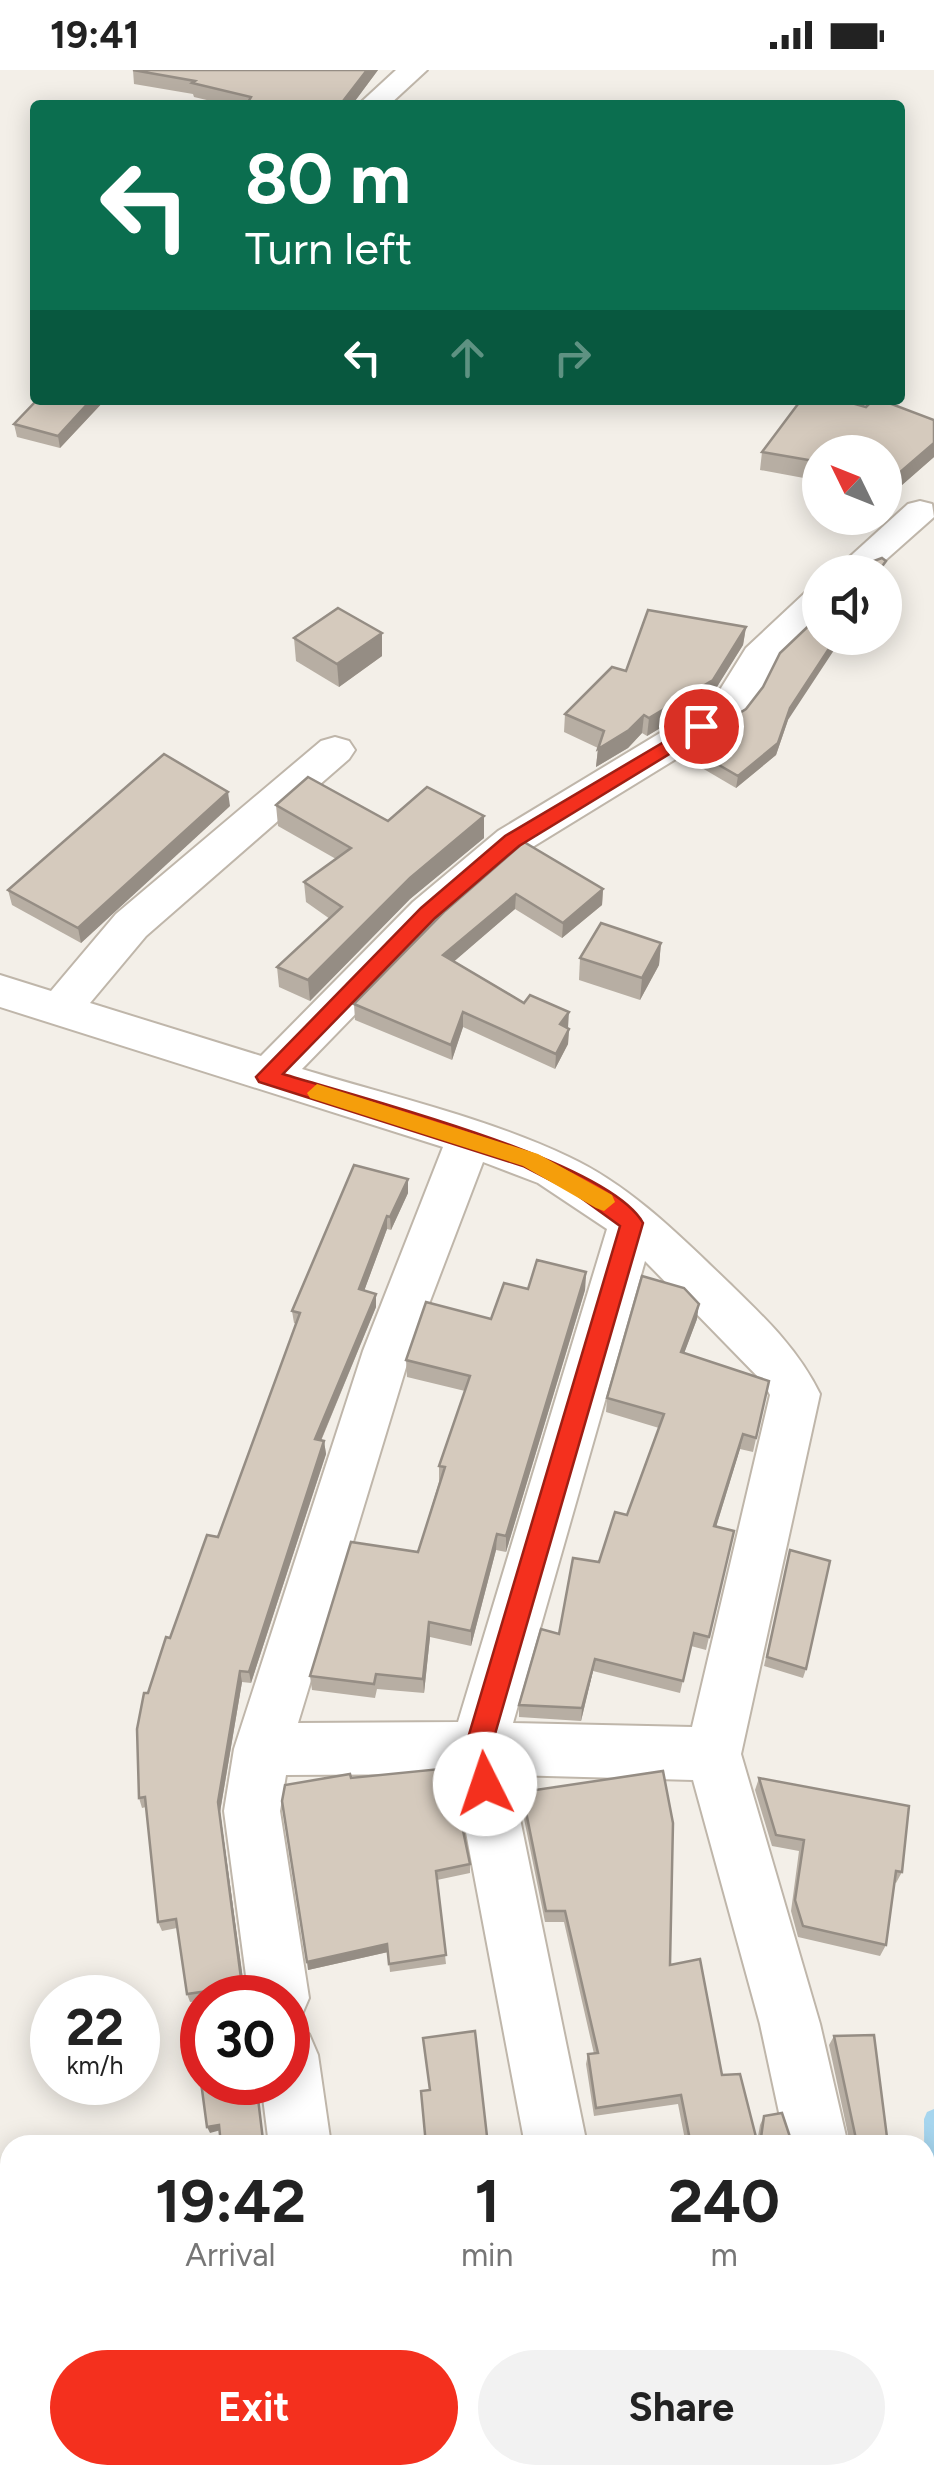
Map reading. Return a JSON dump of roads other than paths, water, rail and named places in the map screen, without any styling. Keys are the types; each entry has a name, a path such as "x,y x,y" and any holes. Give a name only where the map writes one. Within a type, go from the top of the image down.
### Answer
{"street":[{"path":"378,100 413,70"},
{"path":"871,555 920,512"},
{"path":"266,1077 428,913 512,841 624,776 726,710 739,697 760,657 802,616"},
{"path":"60,1008 131,925 335,750"},
{"path":"0,991 469,1138 554,1170 656,1242 781,1368 795,1394 713,1754 790,2024 815,2135"},
{"path":"276,1975 252,1811 262,1749 387,1351 469,1138"},
{"path":"554,2135 478,1748 632,1223"},
{"path":"262,1749 478,1748 713,1754"},
{"path":"295,2105 299,2135"}],"waterway":[{"path":"934,2119 934,2135"}]}
